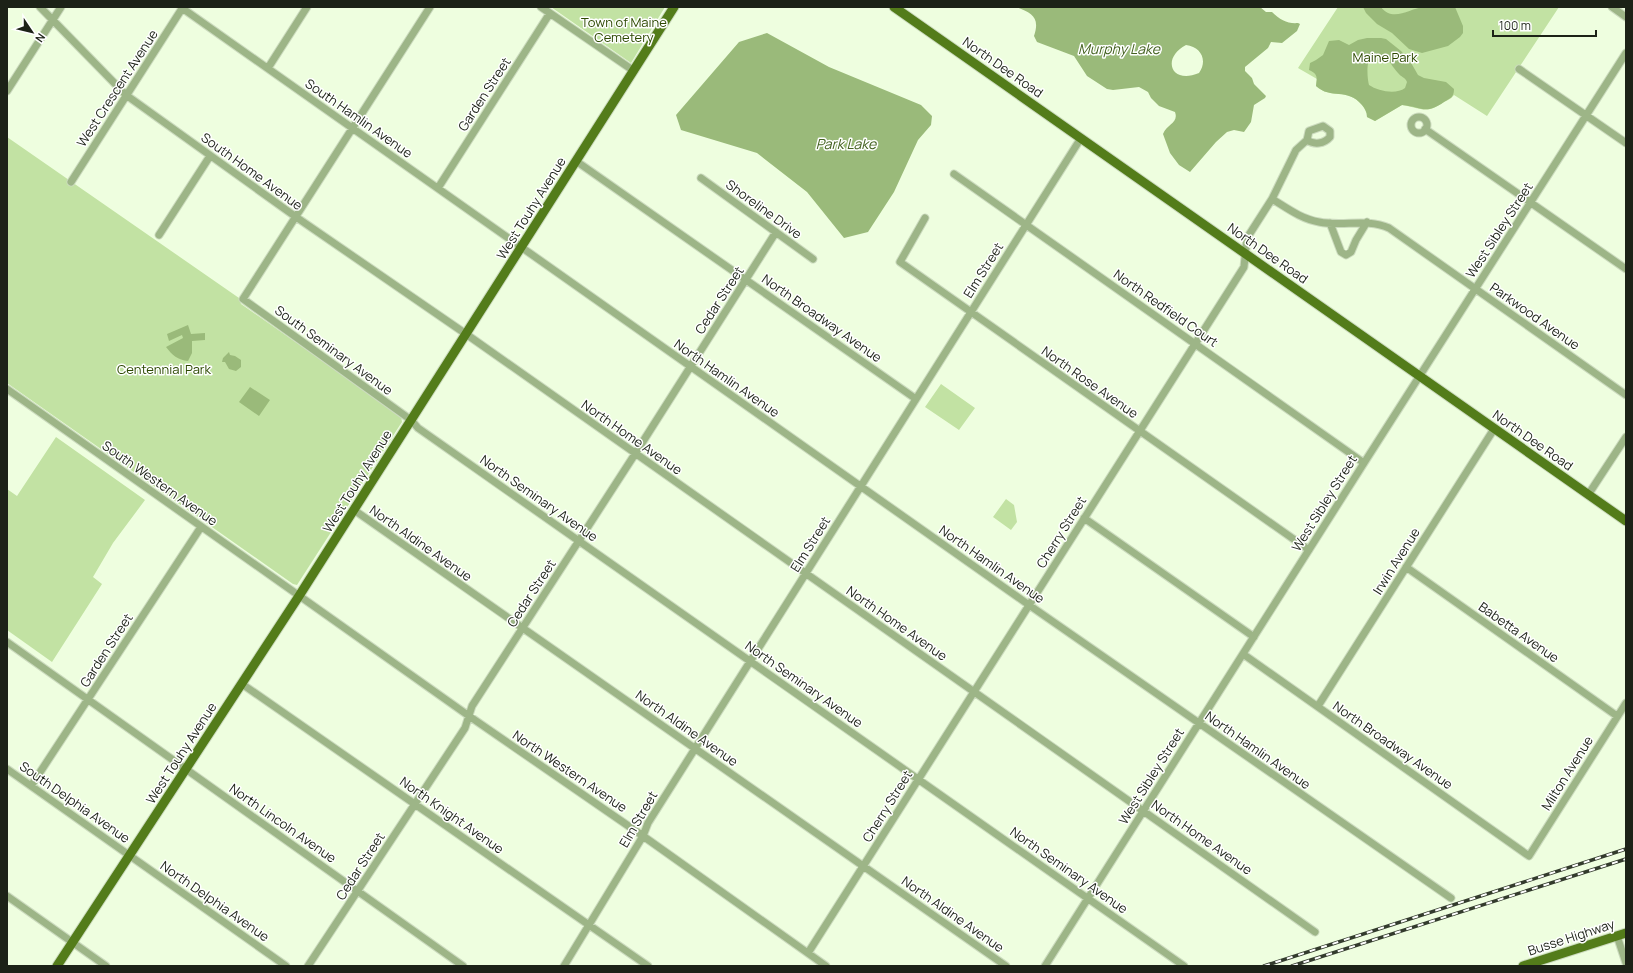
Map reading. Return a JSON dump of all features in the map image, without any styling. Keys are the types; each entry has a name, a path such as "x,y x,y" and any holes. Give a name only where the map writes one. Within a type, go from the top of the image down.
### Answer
{"main road":[{"name":"West Touhy Avenue","path":"57,966 299,596 674,7"},
{"name":"North Dee Road","path":"894,7 1626,521"},
{"name":"Busse Highway","path":"1523,966 1538,964 1622,934"}],"street":[{"name":"South Home Avenue","path":"40,7 126,95 296,217 466,334"},
{"path":"7,91 61,7"},
{"name":"South Hamlin Avenue","path":"182,7 521,248"},
{"name":"West Crescent Avenue","path":"71,182 182,7"},
{"path":"268,68 307,7"},
{"path":"296,217 430,7"},
{"path":"541,7 634,71"},
{"path":"1612,7 1626,17"},
{"name":"Garden Street","path":"438,188 550,13"},
{"name":"West Sibley Street","path":"1044,966 1626,53"},
{"path":"1519,69 1626,143"},
{"path":"1425,129 1626,269"},
{"name":"Elm Street","path":"564,966 643,836 648,823 1081,138"},
{"name":"Cherry Street","path":"808,953 1244,267 1247,238 1272,198 1296,150 1306,140"},
{"path":"159,235 210,156"},
{"name":"North Broadway Avenue","path":"576,161 916,399"},
{"name":"North Redfield Court","path":"954,174 1196,343 1364,463"},
{"name":"Shoreline Drive","path":"701,178 813,259"},
{"name":"Parkwood Avenue","path":"1272,198 1309,220 1330,223 1367,222 1389,228 1626,395"},
{"name":"South Seminary Avenue","path":"296,217 243,299 411,420"},
{"name":"North Rose Avenue","path":"924,218 900,262 1309,550"},
{"path":"1330,223 1341,252 1346,255 1351,252 1356,240 1367,222"},
{"name":"Cedar Street","path":"308,966 465,728 472,706 636,454 776,232"},
{"name":"North Hamlin Avenue","path":"521,248 1198,724 1451,898"},
{"name":"North Home Avenue","path":"466,334 1315,932"},
{"name":"South Western Avenue","path":"7,389 299,596"},
{"name":"North Seminary Avenue","path":"411,420 418,428 919,778 1184,966"},
{"name":"Irwin Avenue","path":"1318,706 1494,429"},
{"path":"1588,495 1626,437"},
{"name":"North Aldine Avenue","path":"354,510 1006,966"},
{"path":"1084,518 1254,637"},
{"name":"Garden Street","path":"31,786 201,527"},
{"name":"Babetta Avenue","path":"1406,567 1617,716"},
{"name":"North Western Avenue","path":"299,596 468,716 643,836 825,966"},
{"name":"North Lincoln Avenue","path":"7,642 463,966"},
{"name":"North Broadway Avenue","path":"1243,654 1529,856"},
{"name":"North Knight Avenue","path":"242,684 648,966"},
{"name":"Milton Avenue","path":"1529,856 1626,703"},
{"name":"South Delphia Avenue","path":"7,769 130,855"},
{"name":"North Delphia Avenue","path":"130,855 286,966"},
{"path":"7,896 106,966"},
{"path":"1622,934 1626,963"}],"green space":[{"name":"Town of Maine Cemetery","path":"551,7 665,7 631,63"},
{"name":"Maine Park","path":"1338,7 1559,7 1487,116 1454,95 1452,98 1438,106 1423,110 1402,105 1375,121 1367,117 1365,109 1362,105 1351,96 1322,90 1316,86 1317,79 1298,68"},
{"name":"Centennial Park","path":"7,137 239,298 241,304 401,416 402,422 297,585 293,584 7,383"},
{"path":"941,384 975,408 959,430 925,407"},
{"path":"56,437 145,500 113,543 93,577 102,584 52,662 7,630 7,489 17,496"},
{"path":"1006,499 1014,505 1017,522 1011,530 993,517"}],"water":[{"name":"Murphy Lake","path":"1016,7 1260,7 1266,12 1272,12 1284,21 1300,24 1297,31 1282,43 1271,42 1268,48 1245,67 1245,71 1252,78 1254,84 1266,96 1254,105 1251,122 1244,132 1234,130 1227,132 1216,142 1190,172 1179,165 1170,153 1163,134 1174,121 1176,116 1175,112 1159,106 1151,98 1148,92 1139,87 1113,90 1107,89 1087,76 1074,56 1037,42 1034,36 1036,25 1034,17","holes":["1186,45 1196,48 1202,55 1202,68 1199,73 1189,76 1182,76 1176,73 1172,63 1178,50"]},
{"path":"1363,7 1381,7 1386,12 1396,14 1424,7 1455,7 1463,26 1463,33 1448,46 1422,53 1409,49 1392,33 1377,24 1366,13"},
{"name":"Park Lake","path":"767,33 829,67 921,105 932,116 931,125 918,140 894,192 868,232 844,238 807,192 757,153 681,130 676,115 739,42"},
{"path":"1367,38 1386,39 1401,51 1410,61 1418,75 1424,78 1446,82 1454,89 1452,96 1450,99 1438,106 1428,109 1402,105 1375,121 1367,117 1365,109 1362,105 1351,96 1327,92 1316,86 1316,76 1309,70 1310,63 1323,55 1329,41 1339,40 1349,45 1358,40","holes":["1372,55 1386,58 1407,82 1405,88 1392,92 1377,89 1369,85 1367,73 1369,60"]},
{"path":"188,325 191,334 205,333 205,340 192,341 192,353 188,361 181,360 176,357 166,347 183,338 182,335 169,341 167,334"},
{"path":"229,352 230,355 241,360 241,367 236,371 229,369 225,362 222,362 223,358"},
{"path":"250,387 270,400 259,416 239,402"}],"railway":[{"path":"1264,966 1626,849"},
{"path":"1292,966 1626,859"}]}
